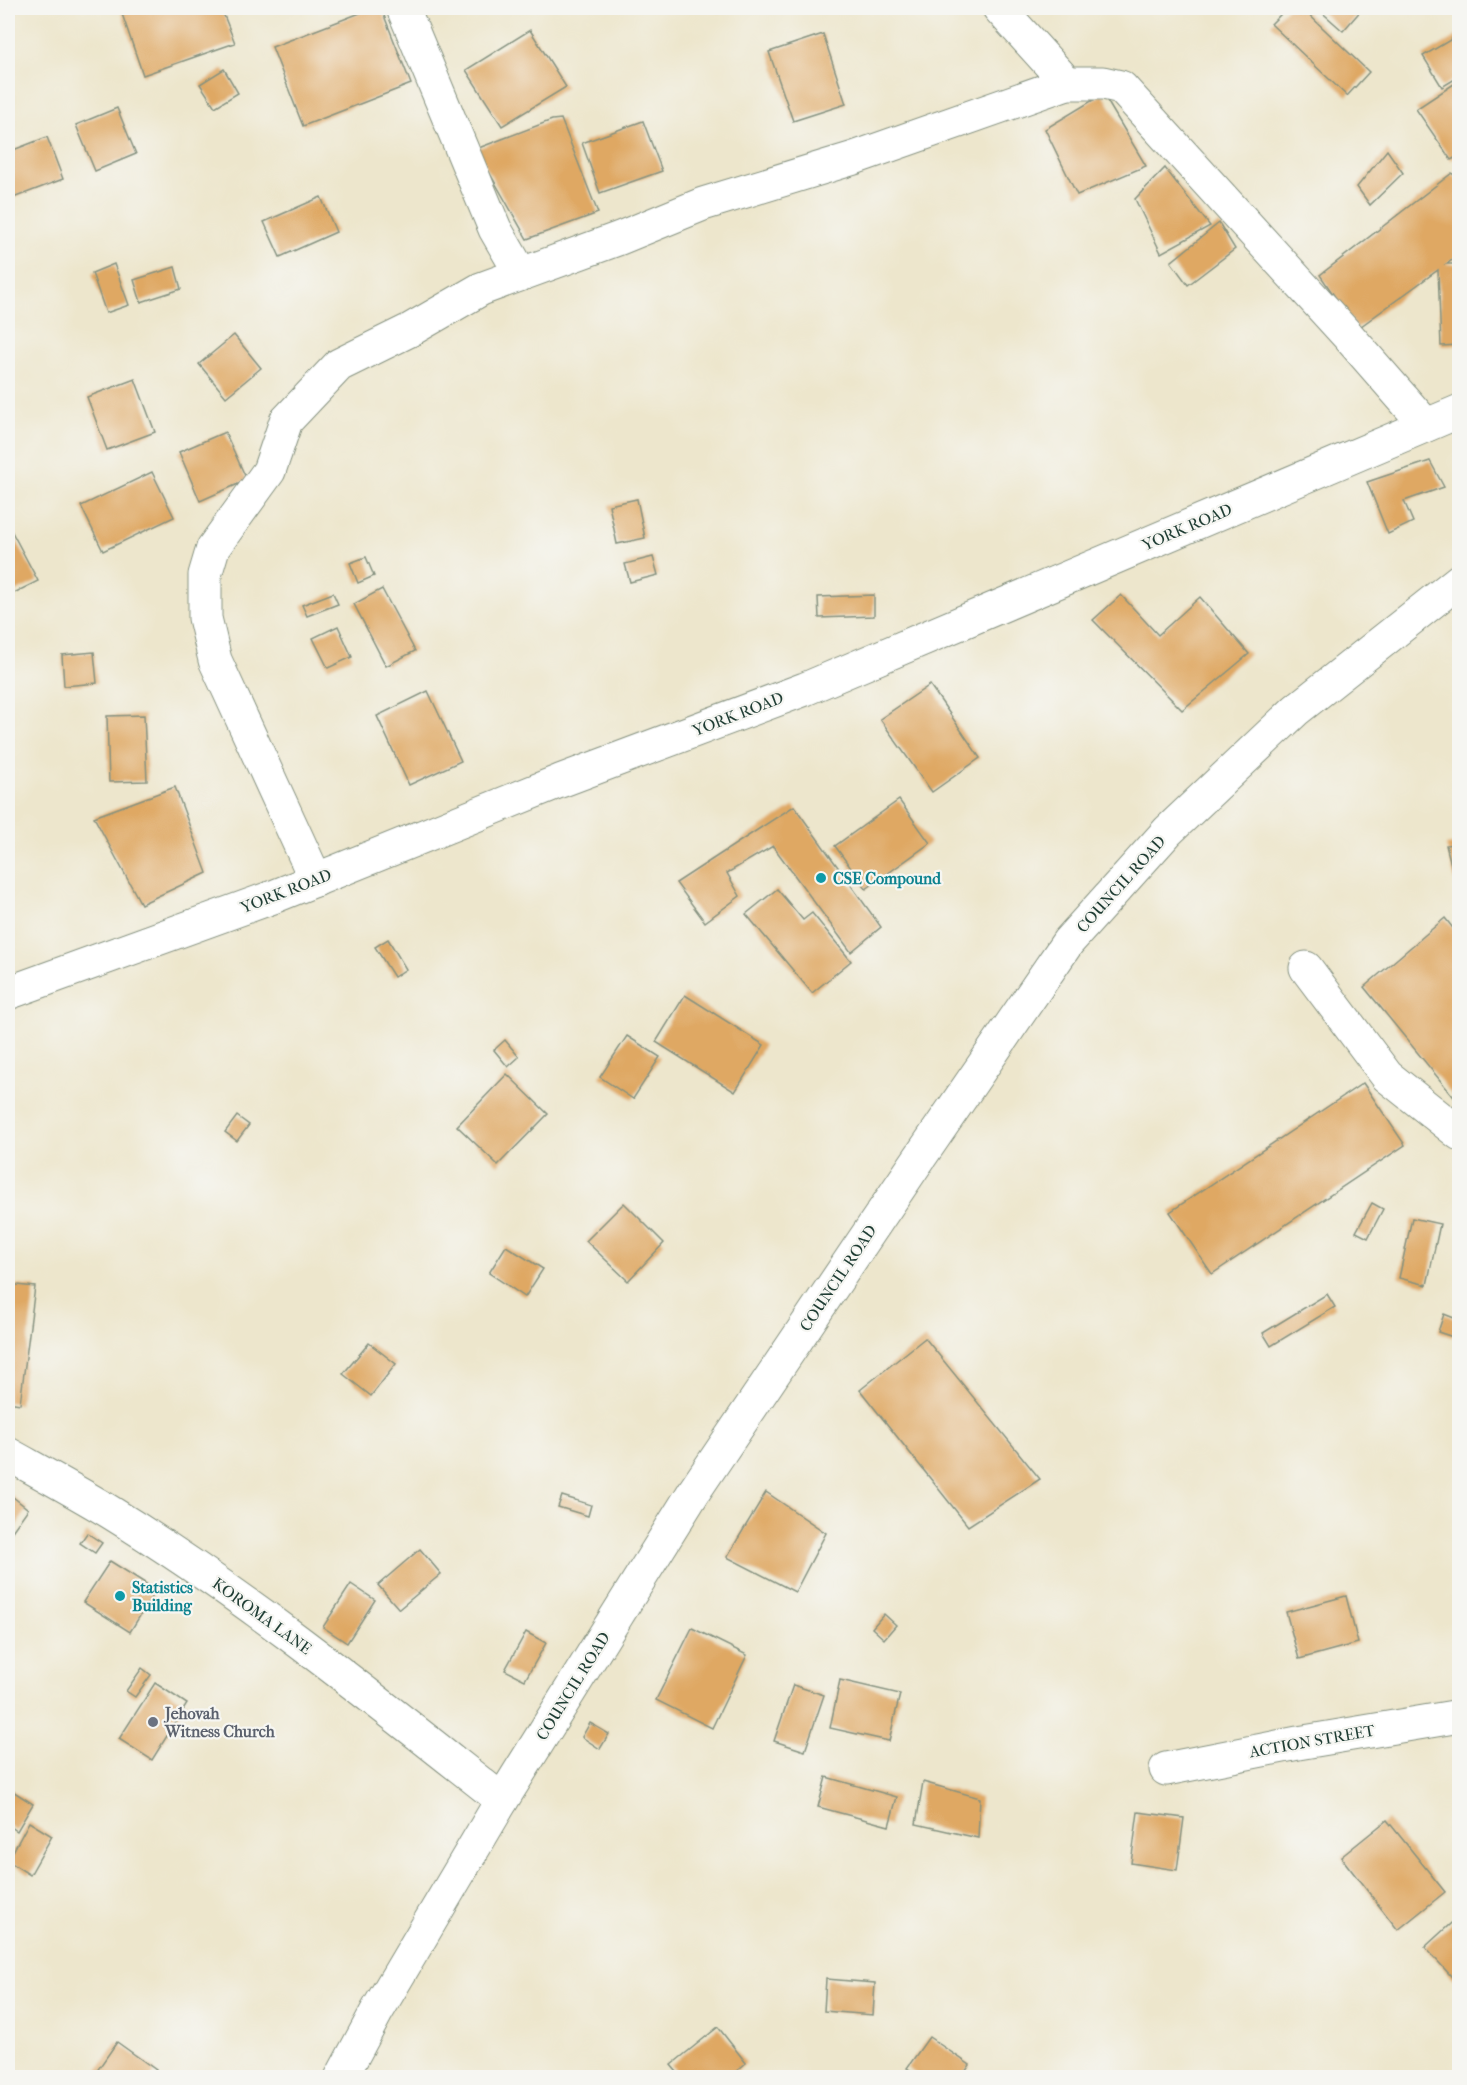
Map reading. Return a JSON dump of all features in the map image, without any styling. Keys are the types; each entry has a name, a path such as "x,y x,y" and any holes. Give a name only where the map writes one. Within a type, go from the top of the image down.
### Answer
{"street":[{"path":"403,8 495,229 521,274"},
{"path":"999,8 1067,83"},
{"path":"316,880 215,660 205,618 205,574 213,548 268,471 286,421 339,365 410,330 481,289 620,238 703,204 854,158 1067,83 1103,83 1121,87 1426,425"},
{"name":"YORK ROAD","path":"8,993 273,897 560,781 805,689 1460,411"},
{"name":"COUNCIL ROAD","path":"341,2078 377,2011 502,1800 695,1490 909,1172 1068,942 1168,831 1296,710 1460,580"},
{"path":"1305,968 1388,1076 1460,1134"},
{"name":"KOROMA LANE","path":"8,1454 110,1512 241,1600 353,1682 502,1800"},
{"name":"ACTION STREET","path":"1166,1769 1298,1743 1460,1716"}],"building":[{"path":"120,8 221,8 235,43 143,75"},
{"path":"373,8 381,8 411,84 303,126 272,47"},
{"path":"717,8 734,8 719,13"},
{"path":"1287,8 1302,8 1369,72 1347,96 1271,24"},
{"path":"1317,8 1363,8 1343,31"},
{"path":"530,30 566,87 502,126 466,70"},
{"path":"823,34 846,104 793,121 769,52"},
{"path":"1460,34 1460,76 1442,87 1423,56"},
{"path":"224,69 238,93 215,107 200,84"},
{"path":"1460,80 1460,155 1451,160 1416,109"},
{"path":"1103,94 1146,166 1077,195 1045,129"},
{"path":"117,108 136,154 95,171 76,125"},
{"path":"561,119 598,213 527,239 476,149 552,120"},
{"path":"643,121 662,171 600,193 582,143"},
{"path":"47,137 63,179 8,200 8,152"},
{"path":"1387,150 1403,173 1370,205 1357,187"},
{"path":"1165,168 1210,226 1161,253 1135,199"},
{"path":"1452,173 1460,182 1460,255 1446,264 1460,264 1460,345 1441,346 1438,270 1357,329 1320,275"},
{"path":"321,197 336,232 280,257 264,222"},
{"path":"1219,223 1235,249 1188,285 1171,262"},
{"path":"114,264 129,305 106,313 92,273"},
{"path":"175,267 181,289 141,302 134,280"},
{"path":"234,335 261,368 226,397 199,364"},
{"path":"135,379 155,432 107,450 87,397"},
{"path":"225,432 247,480 200,501 179,452"},
{"path":"1430,461 1444,487 1404,501 1413,522 1388,534 1367,482"},
{"path":"152,472 174,517 103,551 81,506"},
{"path":"637,499 645,538 617,544 609,505"},
{"path":"12,532 38,581 8,596 8,534"},
{"path":"366,557 374,576 358,583 350,563"},
{"path":"653,557 658,575 630,582 625,564"},
{"path":"382,589 415,651 386,666 354,604"},
{"path":"333,593 338,604 307,616 302,605"},
{"path":"874,595 874,616 819,618 818,597"},
{"path":"1121,595 1158,635 1200,597 1249,654 1182,710 1093,620"},
{"path":"338,626 352,657 328,668 313,638"},
{"path":"94,652 97,683 64,686 62,655"},
{"path":"930,685 980,758 932,792 880,719"},
{"path":"428,691 461,761 409,785 377,716"},
{"path":"144,715 147,781 109,782 107,716"},
{"path":"175,787 207,873 141,904 94,817"},
{"path":"899,800 930,843 866,889 835,846"},
{"name":"CSE Compound","path":"794,806 881,927 851,952 773,846 727,873 740,896 705,922 676,883"},
{"path":"1460,843 1460,892 1458,892 1446,845"},
{"path":"777,889 803,920 812,913 851,961 812,993 746,914"},
{"path":"1445,918 1460,937 1460,1099 1457,1101 1364,987"},
{"path":"388,939 406,969 394,977 375,947"},
{"path":"685,995 764,1045 735,1092 656,1042"},
{"path":"627,1036 660,1057 633,1099 600,1077"},
{"path":"505,1040 519,1057 508,1067 494,1050"},
{"path":"507,1074 548,1114 498,1165 457,1126"},
{"path":"1363,1083 1405,1145 1212,1274 1170,1212"},
{"path":"237,1116 249,1125 237,1141 225,1132"},
{"path":"624,1203 664,1243 628,1281 586,1241"},
{"path":"1372,1203 1383,1209 1368,1238 1356,1232"},
{"path":"1412,1218 1440,1224 1427,1285 1399,1278"},
{"path":"506,1246 543,1269 525,1297 489,1273"},
{"path":"8,1284 35,1287 20,1404 8,1402"},
{"path":"1327,1294 1335,1307 1271,1346 1263,1333"},
{"path":"1444,1314 1459,1320 1453,1337 1438,1332"},
{"path":"925,1338 1040,1479 968,1526 860,1390"},
{"path":"369,1343 396,1364 371,1396 343,1374"},
{"path":"766,1492 826,1533 795,1592 727,1557"},
{"path":"8,1493 28,1509 8,1537"},
{"path":"562,1496 591,1505 588,1516 558,1507"},
{"path":"87,1533 102,1543 95,1553 80,1543"},
{"path":"420,1549 441,1574 399,1609 378,1585"},
{"name":"Statistics Building","path":"110,1561 156,1590 130,1632 83,1602"},
{"path":"351,1584 375,1600 347,1643 323,1627"},
{"path":"1346,1596 1358,1643 1299,1659 1286,1612"},
{"path":"884,1614 896,1625 884,1639 872,1628"},
{"path":"692,1628 747,1655 712,1728 656,1700"},
{"path":"526,1632 546,1643 525,1680 505,1670"},
{"path":"142,1668 151,1675 135,1697 126,1691"},
{"path":"840,1680 900,1694 889,1741 830,1728"},
{"name":"Jehovah Witness Church","path":"155,1683 187,1704 152,1760 119,1739"},
{"path":"793,1685 824,1695 805,1751 774,1741"},
{"path":"590,1723 609,1734 600,1749 582,1737"},
{"path":"826,1777 897,1797 889,1826 818,1807"},
{"path":"923,1782 980,1798 978,1838 916,1824"},
{"path":"8,1788 33,1804 17,1831 8,1825"},
{"path":"1138,1812 1184,1818 1177,1870 1131,1863"},
{"path":"1387,1820 1445,1892 1398,1930 1341,1857"},
{"path":"29,1822 52,1836 30,1875 8,1861"},
{"path":"1460,1915 1460,1986 1425,1947"},
{"path":"826,1979 875,1983 873,2015 824,2011"},
{"path":"718,2027 746,2063 728,2078 682,2078 671,2065"},
{"path":"929,2037 970,2065 961,2078 922,2078 907,2068"},
{"path":"117,2042 156,2070 151,2078 92,2078"}],"place":[{"name":"CSE Compound","path":"821,878"},
{"name":"Statistics Building","path":"120,1596"},
{"name":"Jehovah Witness Church","path":"153,1722"}]}
